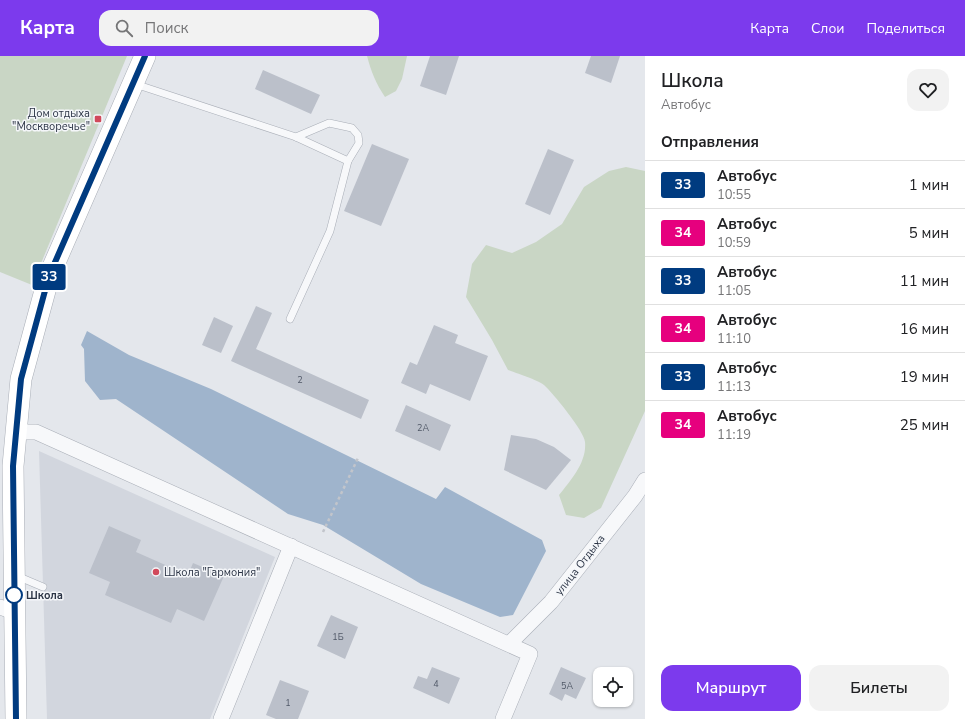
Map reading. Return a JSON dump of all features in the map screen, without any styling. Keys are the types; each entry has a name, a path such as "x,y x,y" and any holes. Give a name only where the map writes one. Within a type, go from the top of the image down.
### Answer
{"main road":[{"path":"16,719 7,610 14,575 13,466 21,379 49,276 145,56"}],"street":[{"path":"16,432 36,432 530,654 503,719"},
{"name":"улица Отдыха","path":"509,644 551,602 644,483"},
{"path":"221,719 291,546"}],"lane":[{"path":"133,83 296,137 348,161"},
{"path":"290,319 330,231 348,161 359,143 358,135 352,128 329,123 296,137"},
{"path":"14,575 43,587"}],"path":[{"path":"323,532 358,458"}],"shaded area":[{"name":"Школа \"Гармония\"","path":"39,451 275,557 210,719 47,719"}],"green space":[{"path":"0,56 127,56 32,285 0,272"},
{"path":"367,56 407,56 402,79 396,91 385,97 374,77"},
{"path":"626,167 645,171 645,411 601,508 584,518 566,515 559,495 581,464 585,449 584,437 568,412 544,385 508,370 466,297 472,264 486,245 512,253 536,242 562,224 584,187 609,171"}],"water":[{"path":"87,331 129,355 211,389 436,499 445,487 542,540 546,551 513,615 500,617 421,584 323,525 288,514 116,399 100,400 85,381 84,349 81,345"}],"building":[{"path":"430,56 459,56 446,95 420,86"},
{"path":"591,56 620,56 611,83 585,73"},
{"path":"263,70 320,95 311,114 255,89"},
{"path":"372,144 409,159 381,226 344,211"},
{"path":"548,149 574,160 550,215 525,204"},
{"path":"256,306 272,313 256,349 369,400 361,419 231,361"},
{"path":"214,317 233,326 221,353 202,345"},
{"path":"434,325 458,335 455,343 488,356 470,401 430,384 426,394 401,383 410,362 417,365"},
{"path":"406,405 451,425 440,451 395,431"},
{"path":"511,435 536,439 554,447 571,460 546,490 504,470"},
{"path":"109,526 141,540 136,552 188,575 193,563 224,576 204,621 177,609 171,623 105,595 110,582 89,573"},
{"path":"331,615 358,627 345,659 317,646"},
{"path":"432,667 460,678 449,704 413,688 418,676 427,679"},
{"path":"561,667 586,678 576,699 565,694 562,701 549,694"},
{"path":"280,680 309,691 298,719 276,719 266,715"}],"bus line":[{"name":"33","path":"16,719 13,466 21,379 49,276 145,56"}],"place":[{"name":"Дом отдыха \"Москворечье\"","path":"98,119"},
{"name":"Школа \"Гармония\"","path":"156,572"},
{"name":"Школа","path":"14,595"}]}
